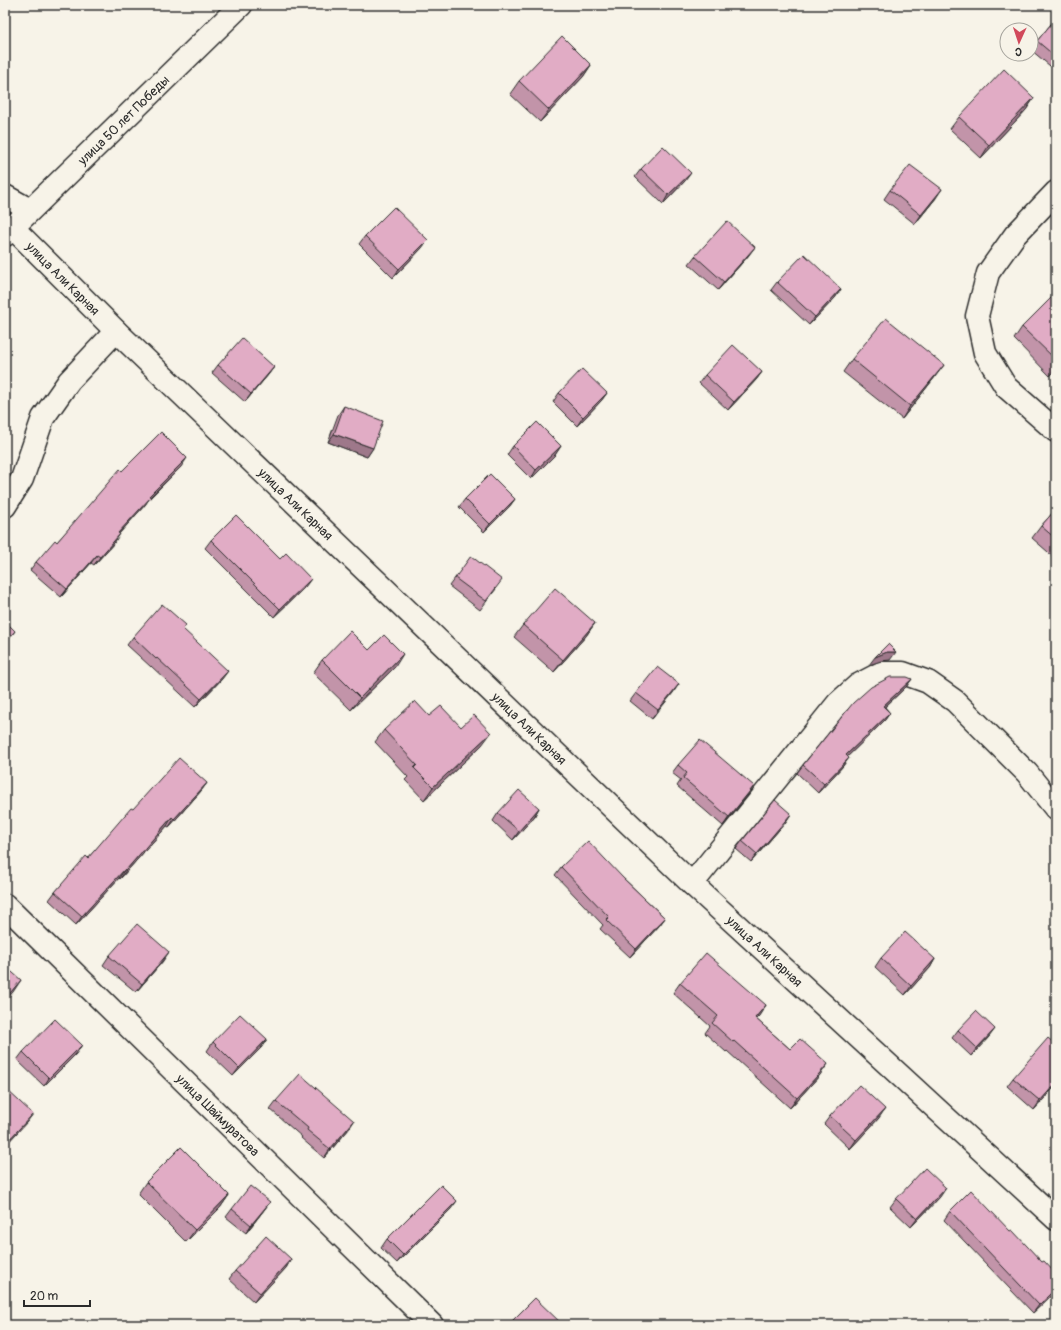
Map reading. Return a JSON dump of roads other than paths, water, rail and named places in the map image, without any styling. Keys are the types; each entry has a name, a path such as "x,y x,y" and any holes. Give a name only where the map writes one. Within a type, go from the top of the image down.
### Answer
{"street":[{"name":"улица 50 лет Победы","path":"9,231 240,5"},
{"path":"1056,192 1015,235 988,273 977,316 985,353 1006,386 1056,430"},
{"path":"5,196 30,210"},
{"name":"улица Али Карная","path":"9,231 116,331 692,884 1056,1219"},
{"path":"5,506 22,479 43,418 69,381 116,331"},
{"path":"692,884 838,703 858,685 881,673 903,673 928,682 954,701 1026,773 1056,809"},
{"name":"улица Шаймуратова","path":"5,905 432,1325"}]}
